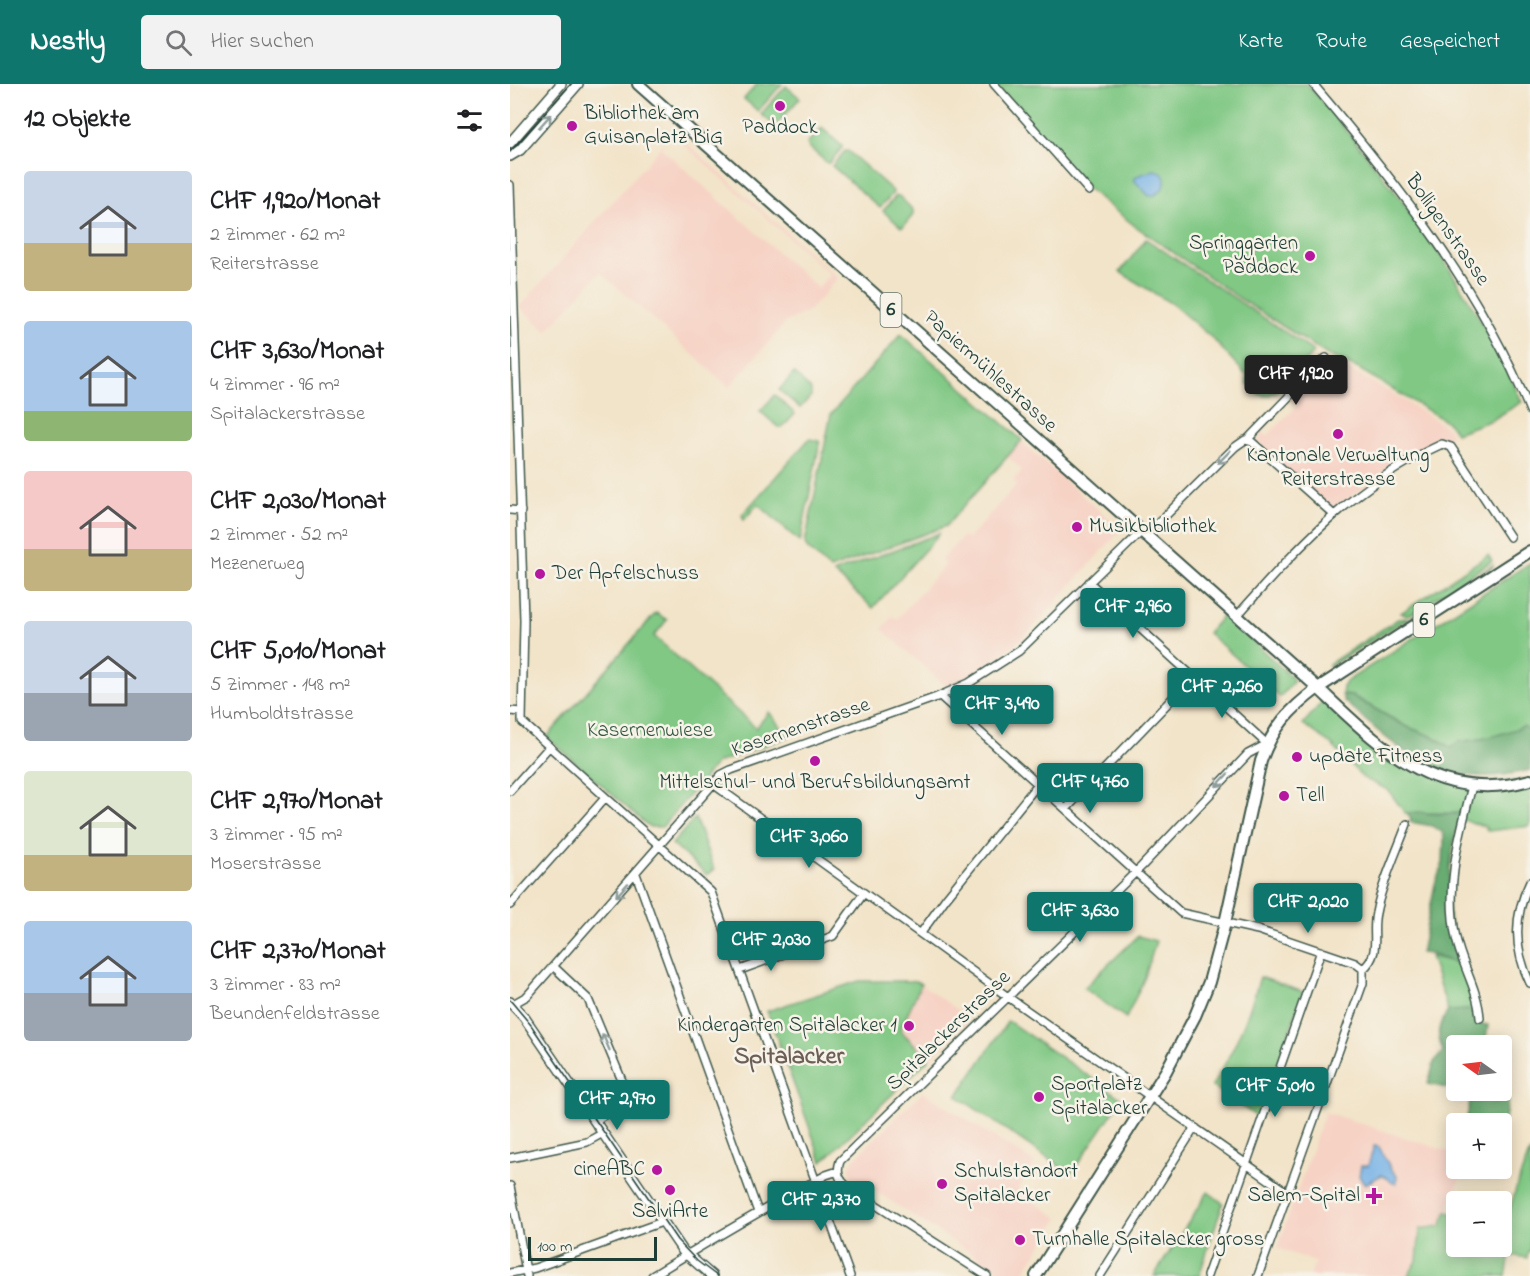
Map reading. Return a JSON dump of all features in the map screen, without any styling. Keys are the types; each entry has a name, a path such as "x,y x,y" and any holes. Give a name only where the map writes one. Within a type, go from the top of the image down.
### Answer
{"main road":[{"name":"Papiermühlestrasse","path":"638,84 1381,745 1401,760 1432,776 1472,786 1498,786 1530,780"},
{"name":"6","path":"1318,688 1530,551"},
{"path":"1036,1276 1175,1056 1195,1016 1209,982 1225,923 1261,761 1267,744 1283,719 1318,688"}],"street":[{"path":"510,143 561,84"},
{"path":"510,156 519,150 579,84"},
{"path":"994,84 1089,191"},
{"name":"Bolligenstrasse","path":"1313,84 1395,184 1475,300 1508,359 1530,411"},
{"path":"510,185 524,620 522,722 711,892 850,1276"},
{"name":"Kasernenstrasse","path":"511,1003 524,999 554,967 721,775 940,696 969,683 1019,651 1089,582 1234,447 1247,440 1326,358"},
{"path":"1247,440 1333,514"},
{"path":"1237,616 1293,552 1333,514 1386,475 1440,445 1446,444 1451,447 1510,537"},
{"path":"510,510 521,511"},
{"path":"1089,582 1267,744"},
{"path":"1066,809 1194,676"},
{"path":"940,696 1181,913 1258,930 1355,963 1364,972"},
{"path":"510,711 521,712"},
{"name":"Spitalackerstrasse","path":"838,1171 843,1157 1136,872 1248,754 1267,744"},
{"path":"510,791 549,747"},
{"path":"713,784 1008,997 1288,1193"},
{"path":"921,933 946,898 1038,784"},
{"path":"1472,786 1457,843 1452,898 1455,936 1476,995 1480,1018"},
{"path":"510,905 605,798"},
{"path":"1258,1276 1364,972 1374,957 1376,911 1407,824"},
{"path":"636,874 758,1212"},
{"path":"1530,882 1520,904 1517,928 1519,955 1530,983"},
{"path":"740,970 833,936 864,893"},
{"path":"1207,1276 1321,951"},
{"path":"554,967 588,999 628,1095 626,1100 595,1121"},
{"path":"511,1003 524,1017 662,1222 686,1254 712,1276"},
{"path":"1100,1276 1195,1128"},
{"path":"510,1158 587,1142 603,1133"},
{"path":"652,1276 758,1212 815,1180 838,1171 840,1180 851,1190 987,1276"},
{"path":"510,1186 527,1273"},
{"path":"510,1273 527,1273 662,1222"}],"shaded area":[{"path":"674,132 838,278 809,311 786,322 729,387 600,272 547,331 520,307 670,137 661,148 818,288 830,274 672,134"},
{"path":"1330,363 1352,371 1448,428 1452,435 1384,472 1333,510 1256,441 1260,437 1260,429 1324,365","holes":["1291,399 1298,405 1267,436 1261,430"]},
{"path":"1021,441 1121,530 1022,639 1000,656 948,688 882,629 893,616 897,619 945,565 941,560 963,536 968,539 1017,484 1013,481 1022,470 1007,456"},
{"path":"921,984 970,1019 929,1059 900,1030"},
{"name":"Schulstandort Spitalacker","path":"923,1092 1035,1163 1017,1191 1059,1218 1021,1276 1007,1276 852,1176 849,1169 852,1161"},
{"name":"Salem-Spital","path":"1325,1112 1446,1151 1446,1179 1460,1179 1455,1191 1446,1191 1446,1214 1441,1226 1419,1230 1416,1260 1407,1276 1310,1276 1315,1262 1277,1248"}],"green space":[{"name":"Paddock","path":"757,84 782,84 758,111 744,99"},
{"name":"Springgarten Paddock","path":"995,84 1307,84 1369,158 1427,235 1478,316 1522,402 1492,420 1456,433 1449,423 1359,369 1326,354 1239,298 1135,226 1088,189"},
{"name":"Paddock","path":"786,86 800,98 775,126 761,114"},
{"path":"822,128 842,146 829,163 807,143"},
{"path":"845,151 848,151 893,191 880,208 832,166"},
{"path":"896,196 899,196 913,210 913,215 903,227 883,211"},
{"path":"1146,239 1314,352 1275,392 1267,396 1258,394 1247,383 1247,376 1213,339 1172,304 1120,272"},
{"path":"901,334 1022,440 946,526 830,569 807,548 805,543 831,414"},
{"path":"794,373 811,390 811,396 800,408 779,390"},
{"path":"775,395 795,414 783,427 778,427 760,411"},
{"path":"809,439 820,441 800,542 758,504 744,520 742,515"},
{"path":"940,533 873,608 834,573 835,572"},
{"path":"1488,555 1492,561 1411,614 1401,613"},
{"path":"1530,563 1530,731 1523,727 1500,735 1459,741 1452,748 1434,737 1405,726 1353,696 1342,695 1347,681"},
{"path":"1493,565 1424,612 1399,624 1329,667 1329,664 1398,619 1411,618"},
{"name":"Kasernenwiese","path":"656,613 667,620 654,636 756,728 769,712 788,737 717,763 662,827 649,827 547,737"},
{"path":"1224,614 1293,679 1294,681 1280,697 1208,633"},
{"path":"1342,695 1352,696 1405,726 1434,737 1451,748 1459,741 1484,738 1524,726 1530,731 1530,770 1500,775 1473,776 1449,772 1427,764 1387,738 1344,701"},
{"path":"1326,697 1380,746 1453,783 1530,780 1530,826 1488,831 1484,826 1459,819 1461,813 1405,813 1388,790 1363,778 1331,744 1303,724"},
{"path":"1407,813 1461,813 1448,888 1450,927 1460,964 1421,953 1435,884 1443,863 1444,837 1442,832 1432,826 1410,822 1411,819"},
{"path":"695,818 714,869 707,875 672,844"},
{"path":"1138,936 1156,941 1145,977 1126,1018 1084,988"},
{"path":"1430,956 1460,964 1474,997 1476,1011 1448,1011"},
{"path":"1260,977 1303,992 1259,1118 1212,1086 1240,1033"},
{"path":"859,981 916,981 921,984 900,1030 929,1059 822,1162 767,1011"},
{"path":"1448,1011 1476,1011 1477,1020 1488,1025 1486,1035 1446,1035 1446,1088 1428,1084 1434,1062 1443,1052 1439,1030"},
{"name":"Sportplatz Spitalacker","path":"1008,1021 1122,1099 1071,1174 957,1096"},
{"path":"1470,1101 1508,1101 1506,1113 1468,1113"},
{"path":"1530,1151 1530,1251 1528,1251 1527,1258 1512,1255 1512,1202"},
{"path":"1208,1192 1223,1203 1199,1276 1154,1276"},
{"path":"1446,1214 1446,1257 1510,1257 1506,1276 1408,1276 1417,1261 1420,1229 1441,1226"}],"water":[{"path":"1154,170 1163,175 1165,184 1163,189 1155,195 1149,196 1134,180 1137,176"},
{"path":"1374,1146 1379,1147 1397,1176 1396,1183 1382,1175 1365,1184 1359,1176 1361,1166 1368,1166"}],"tram line":[{"path":"510,152 571,84"},
{"path":"510,1000 531,1025 677,1240 697,1261 717,1276"}],"place":[{"name":"Paddock","path":"780,106"},
{"name":"Bibliothek am Guisanplatz BiG","path":"572,126"},
{"name":"Springgarten Paddock","path":"1310,256"},
{"name":"Kantonale Verwaltung Reiterstrasse","path":"1338,434"},
{"name":"Musikbibliothek","path":"1077,527"},
{"name":"Der Apfelschuss","path":"540,574"},
{"name":"update Fitness","path":"1297,757"},
{"name":"Mittelschul- und Berufsbildungsamt","path":"815,761"},
{"name":"Tell","path":"1284,796"},
{"name":"Kindergarten Spitalacker 1","path":"909,1026"},
{"name":"Sportplatz Spitalacker","path":"1039,1097"},
{"name":"cineABC","path":"657,1170"},
{"name":"Schulstandort Spitalacker","path":"942,1184"},
{"name":"SalviArte","path":"670,1190"},
{"name":"Salem-Spital","path":"1374,1196"},
{"name":"Turnhalle Spitalacker gross","path":"1020,1240"}],"district":[{"name":"Spitalacker","path":"789,1057"}]}
